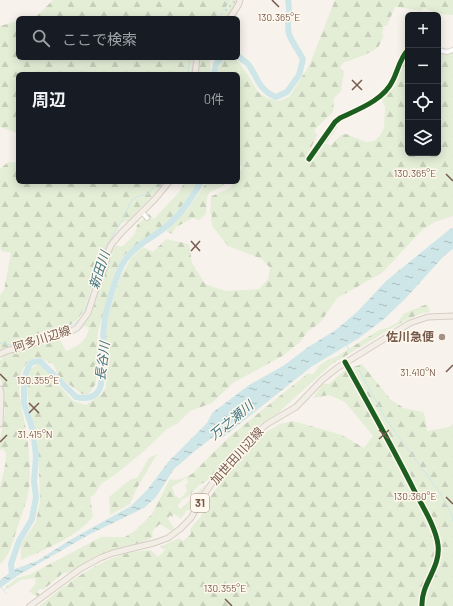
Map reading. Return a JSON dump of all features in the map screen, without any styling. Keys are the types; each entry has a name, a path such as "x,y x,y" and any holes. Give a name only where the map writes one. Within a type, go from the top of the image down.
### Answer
{"main road":[{"path":"231,16 240,0"},
{"path":"195,72 197,60"},
{"name":"阿多川辺線","path":"0,354 6,351 30,346 52,336 68,333 77,328 88,313 99,279 105,267 111,245 167,184"},
{"name":"加世田川辺線","path":"30,606 80,569 100,558 168,538 180,529 191,518 205,493 220,472 254,434 267,424 296,407 322,380 345,362 410,323 428,317 453,316"},
{"path":"0,389 0,424"}],"street":[{"path":"441,51 447,52 453,50"},
{"path":"310,158 335,122 377,99 385,92 393,81 402,56 405,53"},
{"path":"142,212 147,218"},
{"path":"345,362 382,427 436,537 438,544 438,561 426,584 422,596 422,606"}],"green space":[{"path":"53,0 231,0 220,16 37,16"},
{"path":"232,0 238,0 231,15 221,16"},
{"path":"335,0 453,0 453,15 441,14 441,12 433,12 424,8 421,11 395,7 387,26 384,26 382,34 384,35 378,47 367,54 344,62 340,68 344,71 341,91 334,98 333,112 314,130 317,135 306,159 309,161 335,126 338,127 326,144 331,145 341,135 346,134 366,142 374,141 380,136 384,128 385,107 381,98 390,88 405,58 405,156 441,156 441,51 453,53 453,216 435,222 422,230 382,273 337,298 320,323 308,331 300,342 284,355 233,383 212,403 190,411 178,423 167,429 144,451 116,474 101,484 94,495 90,497 93,516 80,530 60,542 21,560 21,544 36,522 40,500 38,442 29,406 27,391 30,369 39,364 42,366 73,401 86,405 102,394 106,387 106,336 109,312 120,278 131,258 143,247 153,252 166,239 189,244 192,263 205,284 225,291 259,289 268,279 270,268 262,259 228,246 213,227 211,220 212,215 210,214 212,196 230,188 233,184 240,184 240,172 242,168 240,164 240,72 218,72 219,66 223,60 237,60 247,73 258,92 267,98 279,101 289,97 309,66"},
{"path":"16,22 16,60 194,60 193,72 16,72 16,132 0,127 0,26"},
{"path":"200,60 209,60 211,72 198,72"},
{"path":"8,162 16,163 16,184 164,184 128,221 122,223 101,255 100,266 84,310 77,320 67,327 48,332 34,339 19,340 15,345 0,350 0,295 4,290 11,253 1,251 0,244 0,169"},
{"path":"184,184 197,184 186,201 164,226 124,255 116,270 98,331 96,383 91,391 87,395 82,394 59,377 53,364 41,359 32,359 24,367 21,375 19,391 29,452 29,488 11,547 5,559 0,564 0,487 6,461 6,453 2,448 0,451 0,439 5,412 0,378 0,361 6,352 58,336 66,351 81,343 86,337 89,328 86,326 77,331 91,315 112,247 123,246 135,234 137,225 149,214 154,219 179,192"},
{"path":"206,184 225,184 222,187 209,193 206,214 199,220 193,218 176,227 172,234 166,231 189,207"},
{"path":"427,304 430,312 422,313 404,321 332,364 278,413 260,424 207,481 199,485 177,506 181,509 205,485 193,506 192,511 187,510 181,519 174,514 172,517 170,515 168,519 174,528 172,531 160,524 153,530 152,538 140,543 114,549 97,555 70,572 62,574 43,590 40,589 37,592 40,595 39,596 34,595 29,591 36,583 35,578 21,580 6,590 5,588 17,578 31,574 101,537 125,537 135,531 152,514 170,479 182,479 193,473 229,437 307,374 313,374 319,366 327,360 336,357 379,330 387,328 398,322 403,314","holes":["186,478 188,482 185,485 187,491 180,499 175,495 172,487"]},
{"path":"362,364 391,400 404,408 423,412 427,431 449,427 453,424 453,606 39,606 78,577 105,561 134,552 151,550 158,557 165,550 160,547 179,538 183,541 191,534 190,529 201,516 218,486 266,432 280,424 293,421 342,435 364,448 373,436 345,402 329,395 313,398 323,384 329,384 345,370"},
{"path":"157,454 136,490 130,504 110,515 109,497 131,479 137,478 149,458"}],"water":[{"name":"万之瀬川","path":"453,228 453,249 444,256 405,299 384,319 359,338 311,367 222,438 218,433 195,451 174,469 156,497 144,508 90,534 17,576 0,588 0,580 15,569 37,561 70,540 131,506 147,490 169,461 207,423 212,413 249,385 283,366 307,348 337,329 358,311 386,281"}],"waterway":[{"name":"新田川","path":"220,16 230,0"},
{"name":"長谷川","path":"240,58 248,64 265,91 276,97 287,92 299,75 303,59 289,34 288,0"},
{"name":"新田川","path":"188,72 190,60"},
{"name":"長谷川","path":"214,72 216,64 219,60"},
{"name":"新田川","path":"103,263 104,252 123,219 131,201 136,197 148,194 156,184"},
{"name":"長谷川","path":"12,575 11,564 19,541 32,519 36,497 34,482 36,456 33,431 24,403 26,373 29,366 32,362 40,361 76,397 89,398 97,393 101,386 102,378 106,311 119,270 133,251 163,229 179,214 200,184"},
{"name":"新田川","path":"83,315 97,278"},
{"name":"新田川","path":"37,339 71,326 80,319"},
{"name":"新田川","path":"0,343 13,345"},
{"path":"347,346 349,350"},
{"path":"359,370 387,421 438,490 452,515 453,521"},
{"path":"1,587 6,593"}],"cycle path":[{"path":"309,159 335,122 370,103 384,93 393,80 405,53"},
{"path":"345,362 429,518 437,538 437,561 424,590 422,606"}],"place":[{"name":"佐川急便","path":"442,337"}]}
